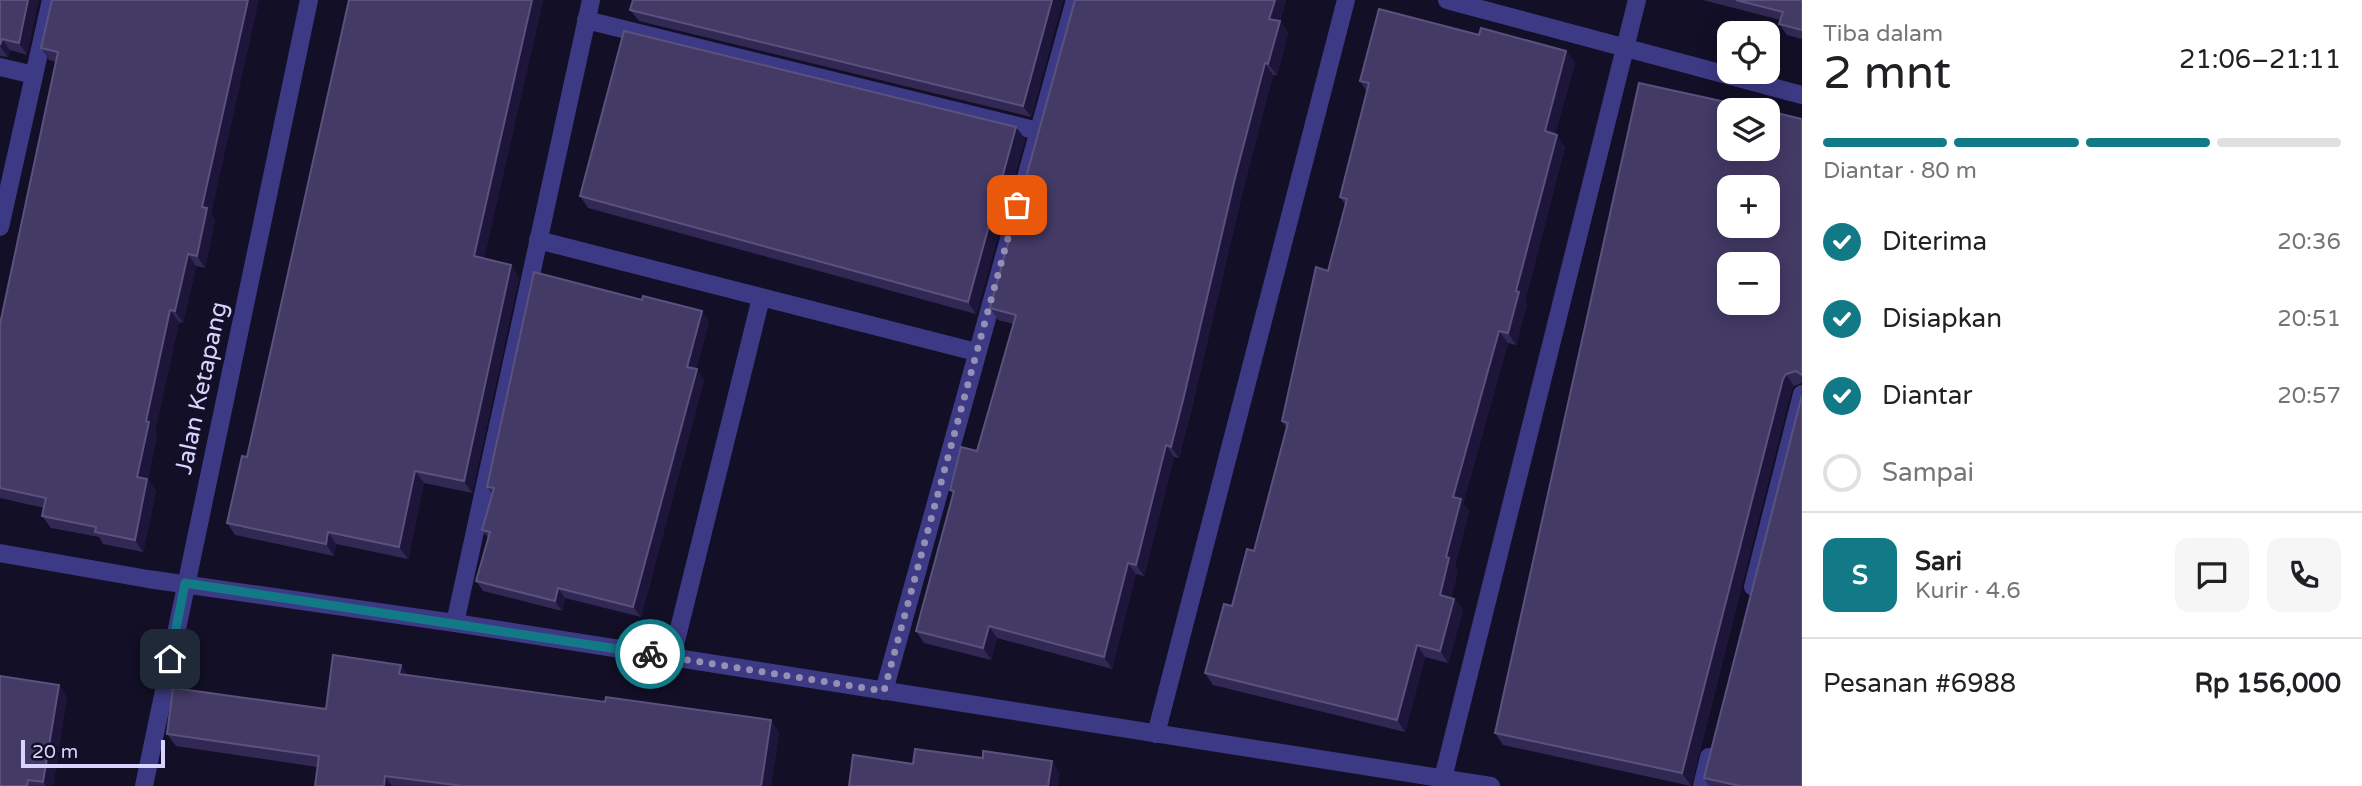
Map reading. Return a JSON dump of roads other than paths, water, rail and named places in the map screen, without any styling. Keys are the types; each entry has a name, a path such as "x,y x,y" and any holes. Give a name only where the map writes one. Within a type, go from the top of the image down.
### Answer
{"street":[{"path":"0,227 51,0"},
{"name":"Jalan Ketapang","path":"144,786 309,0"},
{"path":"454,623 591,0"},
{"path":"884,691 1075,0"},
{"path":"1156,734 1346,0"},
{"path":"1447,0 1802,94"},
{"path":"1443,778 1637,0"},
{"path":"586,20 1038,131"},
{"path":"0,67 34,75"},
{"path":"538,240 976,352"},
{"path":"671,657 761,298"},
{"path":"1747,610 1802,394"},
{"path":"0,554 1491,786"},
{"path":"1702,786 1712,746"}]}
